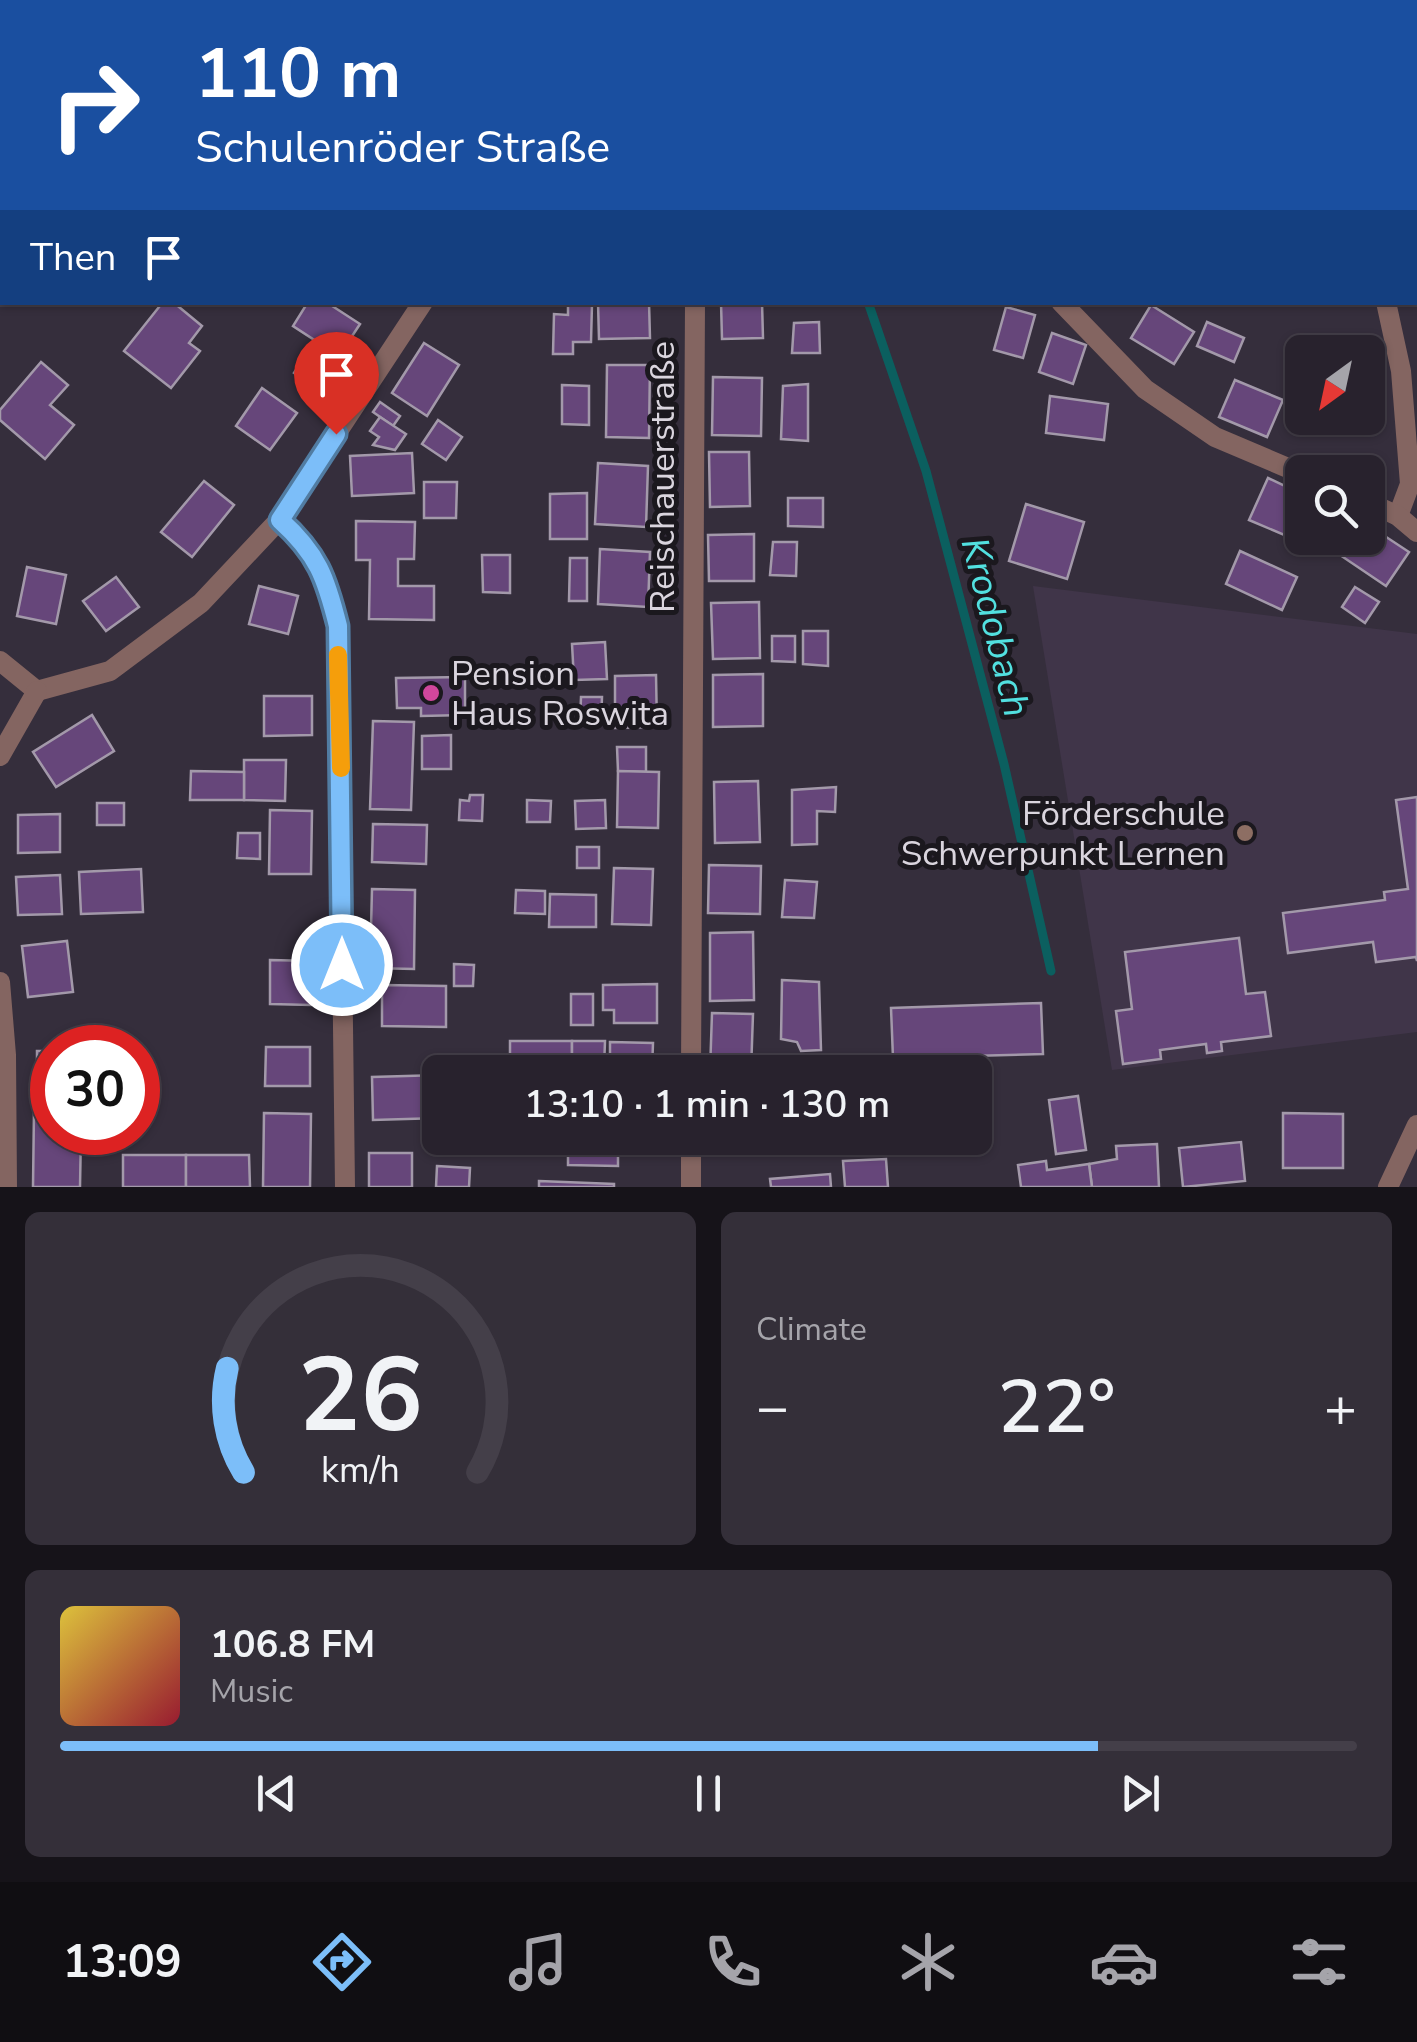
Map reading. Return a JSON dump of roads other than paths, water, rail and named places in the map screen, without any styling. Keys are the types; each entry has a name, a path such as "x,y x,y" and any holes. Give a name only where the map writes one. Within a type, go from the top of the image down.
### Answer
{"street":[{"path":"0,756 36,691 110,670 201,603 280,520 421,305"},
{"name":"Reischauerstraße","path":"692,1055 695,305"},
{"path":"1064,305 1145,389 1215,438 1285,467"},
{"path":"1392,308 1405,404 1410,484 1398,516"},
{"path":"1385,510 1417,532"},
{"path":"280,520 302,540 324,573 338,626 345,1187"},
{"path":"0,661 36,691"},
{"path":"0,982 6,1055 7,1187"},
{"path":"1388,1187 1417,1124"},
{"path":"691,1155 691,1187"}],"waterway":[{"name":"Krodobach","path":"869,305 926,471 1004,764 1051,971"}],"place":[{"name":"Pension Haus Roswita","path":"431,693"},
{"name":"Förderschule Schwerpunkt Lernen","path":"1245,833"}]}
